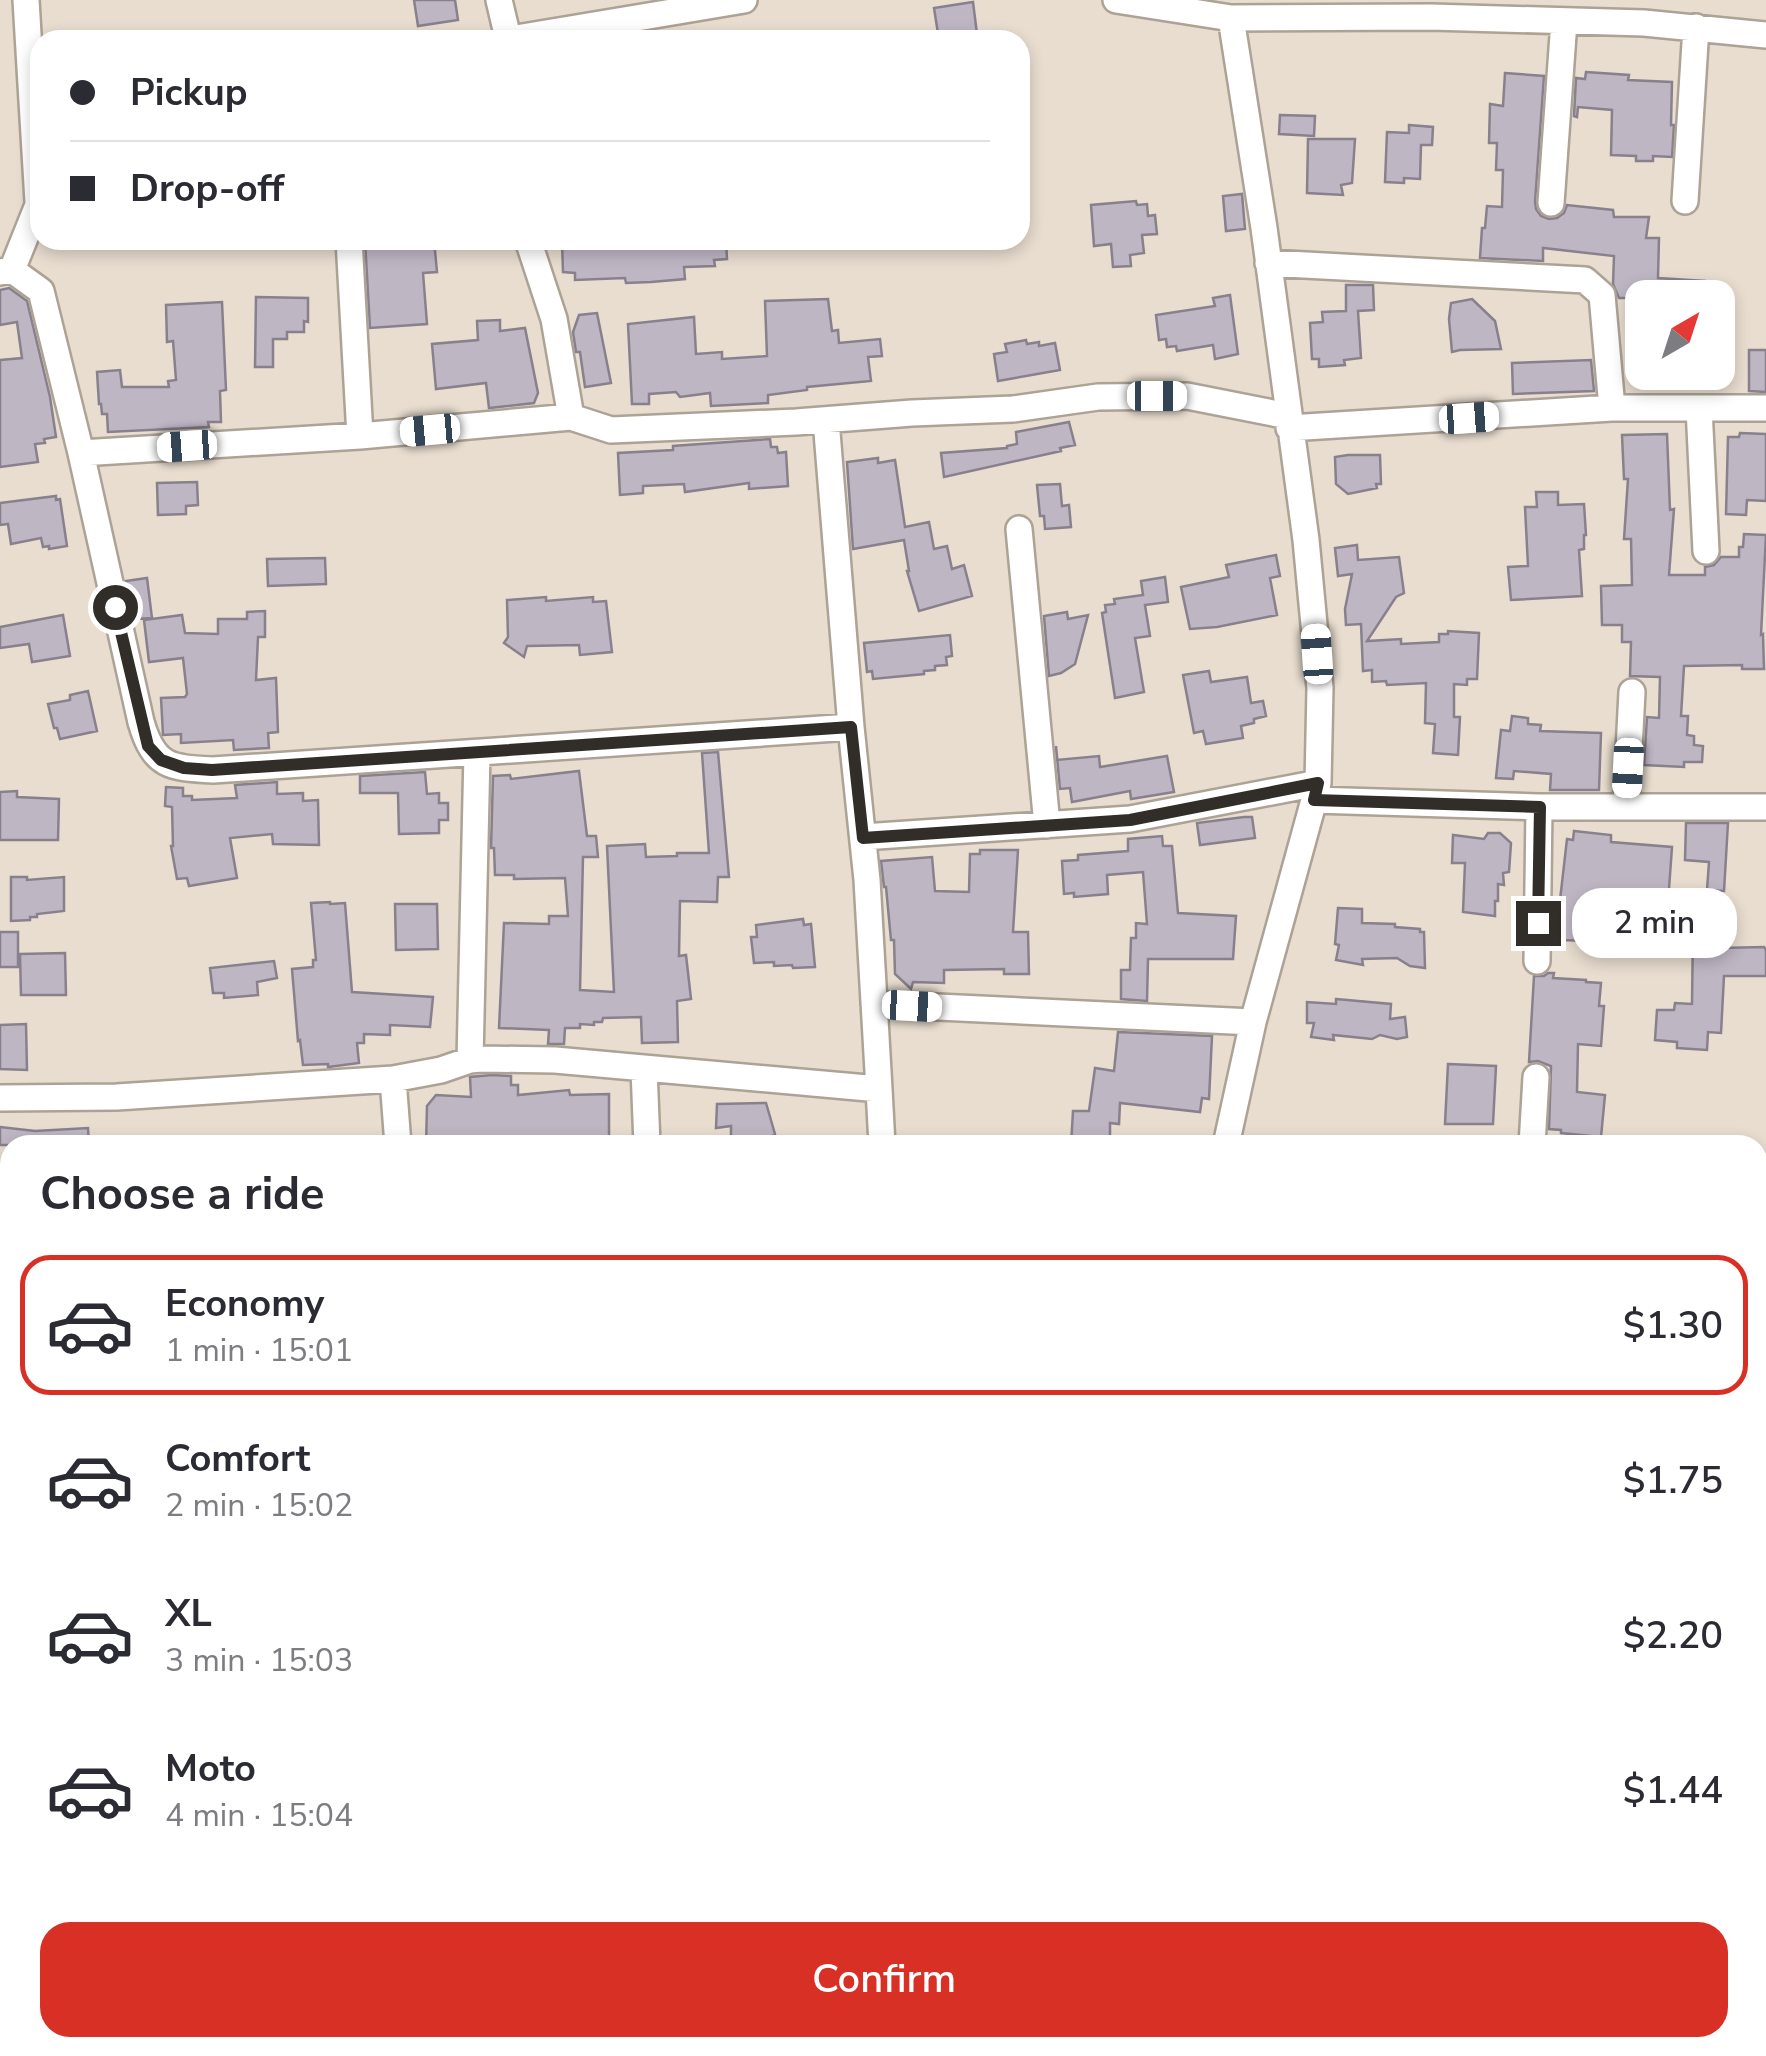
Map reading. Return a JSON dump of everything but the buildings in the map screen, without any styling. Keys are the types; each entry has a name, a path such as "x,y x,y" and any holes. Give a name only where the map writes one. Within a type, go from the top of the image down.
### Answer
{"street":[{"path":"26,0 30,62"},
{"path":"499,0 504,30"},
{"path":"561,30 744,0"},
{"path":"1121,0 1231,18 1344,9 1644,23 1766,35"},
{"path":"1228,1135 1253,1022 1316,792 1320,688 1306,540 1231,18"},
{"path":"1552,203 1564,21"},
{"path":"1685,201 1696,28"},
{"path":"30,228 6,271 41,291 140,722 148,746 161,760 184,768 212,770 851,727"},
{"path":"350,250 360,436"},
{"path":"531,250 554,319 571,417"},
{"path":"1268,262 1585,280 1602,294 1612,408"},
{"path":"81,454 360,436 571,417 611,430 1013,409 1098,397 1187,396 1289,422 1612,408 1766,408"},
{"path":"1698,408 1706,551"},
{"path":"826,420 863,838 882,1135"},
{"path":"1020,528 1047,825"},
{"path":"1626,807 1632,692"},
{"path":"470,1060 478,753"},
{"path":"863,838 1130,820 1316,792 1540,807 1766,807"},
{"path":"1537,962 1540,807"},
{"path":"874,1004 1253,1022"},
{"path":"0,1098 117,1097 393,1079 442,1070 470,1060 555,1060 880,1089"},
{"path":"644,1069 647,1135"},
{"path":"1533,1135 1536,1077"},
{"path":"393,1079 397,1135"}],"route":[{"path":"115,607 148,746 161,760 184,768 308,765 851,727 863,838 1130,820 1318,783 1314,800 1540,807 1538,923"}]}
